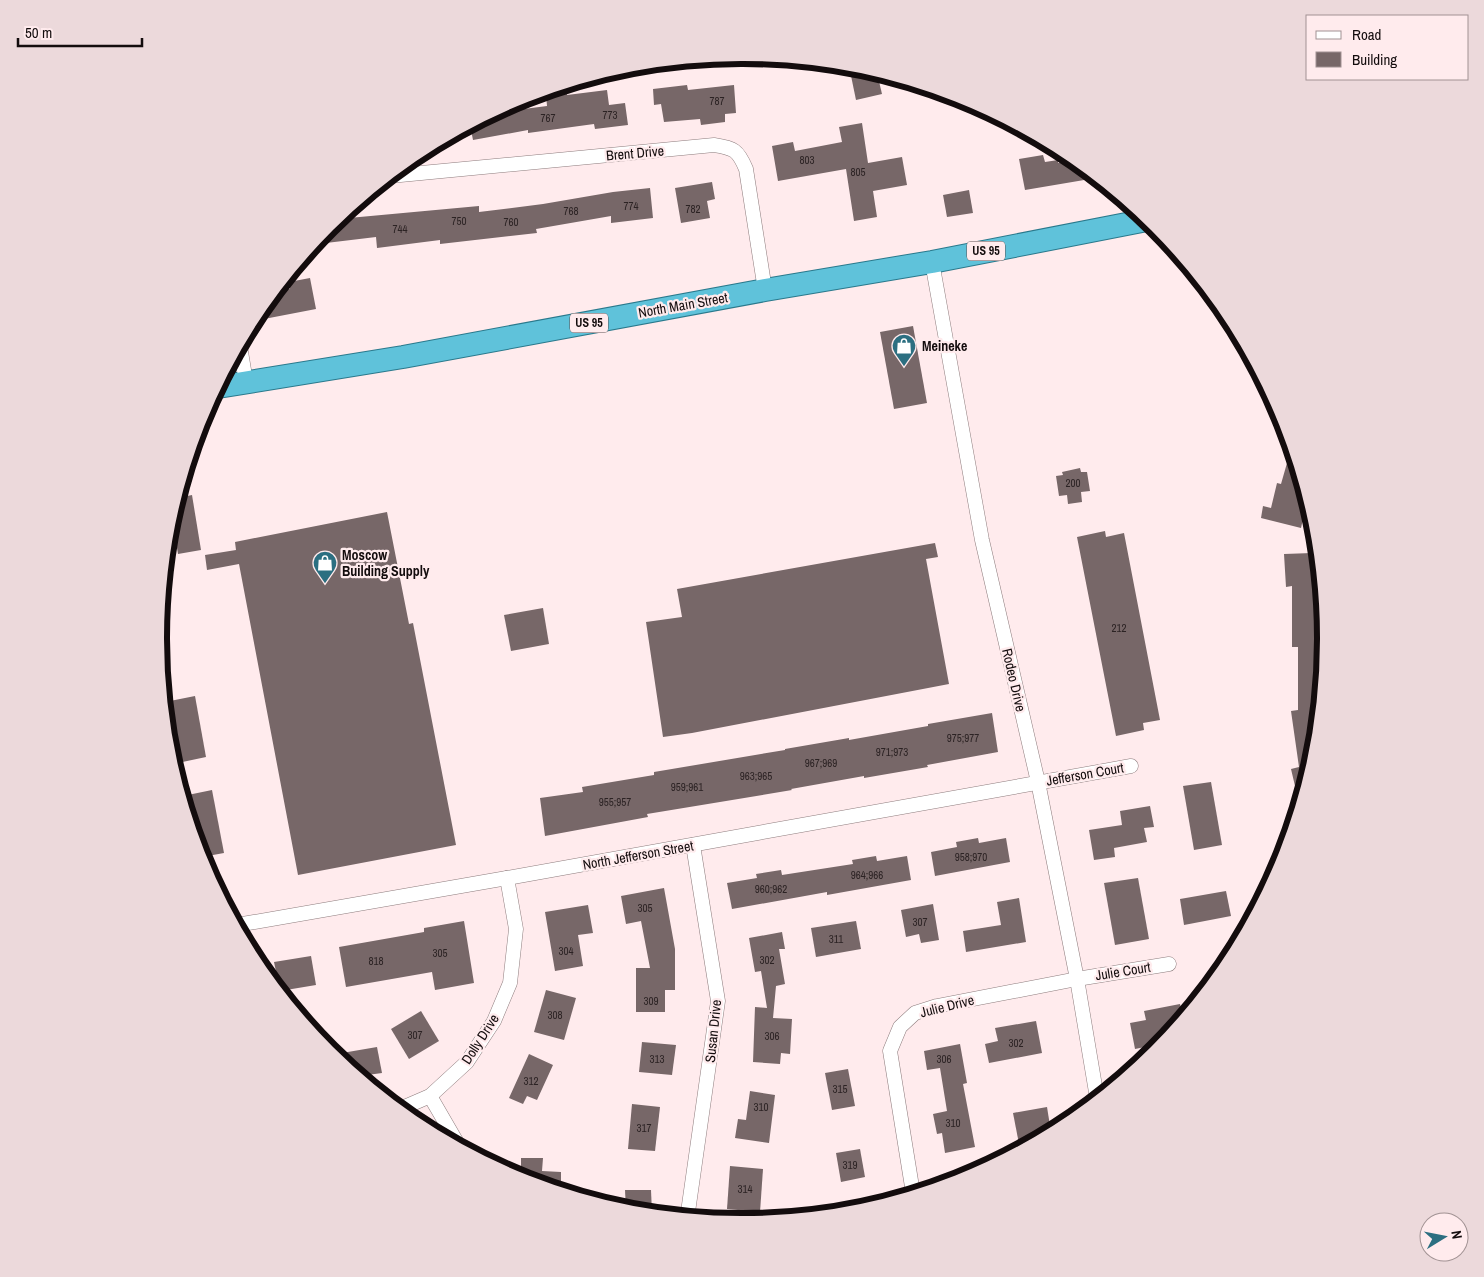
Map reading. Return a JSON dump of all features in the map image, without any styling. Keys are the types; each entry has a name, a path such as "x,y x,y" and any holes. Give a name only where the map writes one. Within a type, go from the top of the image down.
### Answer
{"highway":[{"name":"North Main Street","path":"226,386 403,357 765,290 932,262 1137,222"}],"street":[{"name":"Brent Drive","path":"404,175 714,145 729,148 740,154 746,169 765,290"},
{"name":"Rodeo Drive","path":"932,262 982,540 1038,782 1077,978 1096,1091"},
{"path":"242,356 246,382"},
{"name":"Jefferson Court","path":"1038,782 1131,766"},
{"name":"North Jefferson Street","path":"243,924 1038,782"},
{"name":"Susan Drive","path":"688,1210 718,1001 693,845"},
{"name":"Dolly Drive","path":"408,1105 430,1096 467,1062 494,1021 510,983 516,929 507,878"},
{"name":"Julie Court","path":"1077,978 1168,964"},
{"name":"Julie Drive","path":"912,1188 890,1052 900,1028 914,1013 937,1006 1077,978"},
{"path":"430,1096 452,1134"}],"building":[{"path":"851,74 879,80 882,94 856,100"},
{"path":"687,85 688,90 734,85 736,113 725,114 725,122 701,125 700,119 664,122 661,104 654,105 653,89"},
{"path":"607,90 609,105 625,103 628,125 595,129 594,124 528,133 528,130 473,140 471,132 488,123 518,110 547,106 546,98 557,94 567,91 567,95"},
{"path":"862,123 868,163 902,157 907,185 873,191 877,217 854,221 846,169 778,181 772,146 793,142 795,151 842,142 839,127"},
{"path":"1043,155 1045,162 1058,160 1058,163 1063,162 1087,180 1025,190 1019,159"},
{"path":"712,182 715,199 707,201 710,218 681,223 675,188"},
{"path":"650,188 653,218 611,223 611,216 536,229 537,233 440,244 440,240 377,248 376,237 326,243 351,218 479,206 479,212 543,204 613,192"},
{"path":"969,190 973,213 947,217 943,195"},
{"path":"310,278 316,309 264,319 286,290 290,289 289,285 292,281"},
{"name":"Meineke","path":"913,326 927,403 894,409 880,332"},
{"path":"1288,460 1304,516 1301,528 1261,518 1263,506 1271,508 1277,483 1281,484"},
{"path":"1080,468 1081,472 1087,472 1090,491 1081,492 1082,502 1068,504 1067,495 1059,496 1056,476 1063,475 1062,472"},
{"path":"192,495 201,550 178,554 176,540 185,496"},
{"path":"387,512 409,624 413,623 456,845 298,875 239,564 207,570 205,555 236,550 235,542"},
{"path":"1105,531 1106,537 1124,533 1160,720 1143,723 1144,730 1116,736 1077,537"},
{"path":"935,543 938,557 926,559 949,684 663,737 646,622 682,617 677,589"},
{"path":"1310,553 1316,601 1316,676 1312,714 1306,751 1296,790 1291,769 1299,767 1291,711 1298,710 1298,647 1292,647 1292,586 1286,587 1284,554"},
{"path":"543,608 549,644 511,651 504,615"},
{"path":"195,696 206,757 181,762 171,701"},
{"path":"992,713 998,752 927,765 928,767 864,778 864,776 647,814 648,817 545,836 540,798 583,792 582,787 654,775 654,772 849,738 849,740"},
{"path":"1211,782 1222,845 1194,850 1183,786"},
{"path":"212,790 224,853 210,856 189,795"},
{"path":"1150,806 1154,827 1144,828 1147,842 1114,848 1115,857 1094,860 1089,830 1122,825 1120,811"},
{"path":"978,838 979,843 1006,838 1010,862 935,876 931,852 957,847 956,842"},
{"path":"876,856 877,861 907,856 911,880 827,895 827,892 732,909 727,883 757,878 756,874 781,870 782,875 853,864 852,860"},
{"path":"1138,878 1149,939 1115,945 1104,883"},
{"path":"664,888 675,949 675,990 665,990 665,1012 636,1012 636,968 650,968 641,921 626,924 621,896"},
{"path":"1226,891 1231,916 1184,925 1180,899"},
{"path":"1019,898 1026,942 966,952 963,931 1001,925 997,902"},
{"path":"933,904 939,940 921,943 919,934 906,937 901,910"},
{"path":"588,905 593,933 578,935 583,966 555,971 545,912"},
{"path":"464,921 474,983 435,990 432,972 346,987 339,947 424,932 424,928"},
{"path":"856,921 861,949 816,957 811,928"},
{"path":"782,932 785,949 779,949 785,984 776,986 773,1018 792,1019 790,1054 781,1053 780,1064 753,1062 755,1007 767,1008 761,971 755,972 749,938"},
{"path":"311,956 316,985 287,990 277,975 274,962"},
{"path":"546,990 576,998 564,1040 534,1032"},
{"path":"1180,1004 1181,1008 1146,1047 1135,1049 1130,1023 1146,1020 1144,1011"},
{"path":"421,1011 439,1041 409,1059 391,1029"},
{"path":"1036,1021 1042,1053 989,1063 985,1044 998,1041 995,1028"},
{"path":"642,1042 676,1045 672,1075 639,1072"},
{"path":"960,1044 967,1083 963,1084 975,1147 945,1153 942,1133 937,1134 933,1114 947,1111 940,1068 927,1070 924,1051"},
{"path":"377,1047 382,1073 368,1075 344,1053"},
{"path":"529,1054 553,1065 537,1100 527,1096 523,1104 509,1098"},
{"path":"848,1069 855,1106 832,1110 825,1073"},
{"path":"750,1091 775,1095 769,1143 735,1138 738,1119 746,1120"},
{"path":"632,1104 660,1107 655,1151 628,1149"},
{"path":"1047,1107 1050,1123 1019,1142 1013,1113"},
{"path":"860,1149 865,1177 841,1182 836,1153"},
{"path":"521,1158 543,1158 542,1171 561,1172 561,1184 557,1183 521,1169"},
{"path":"730,1166 763,1169 760,1212 727,1209"},
{"path":"625,1190 651,1190 652,1206 626,1201"}],"place":[{"name":"Meineke","path":"904,367"},
{"name":"Moscow Building Supply","path":"325,584"}]}
